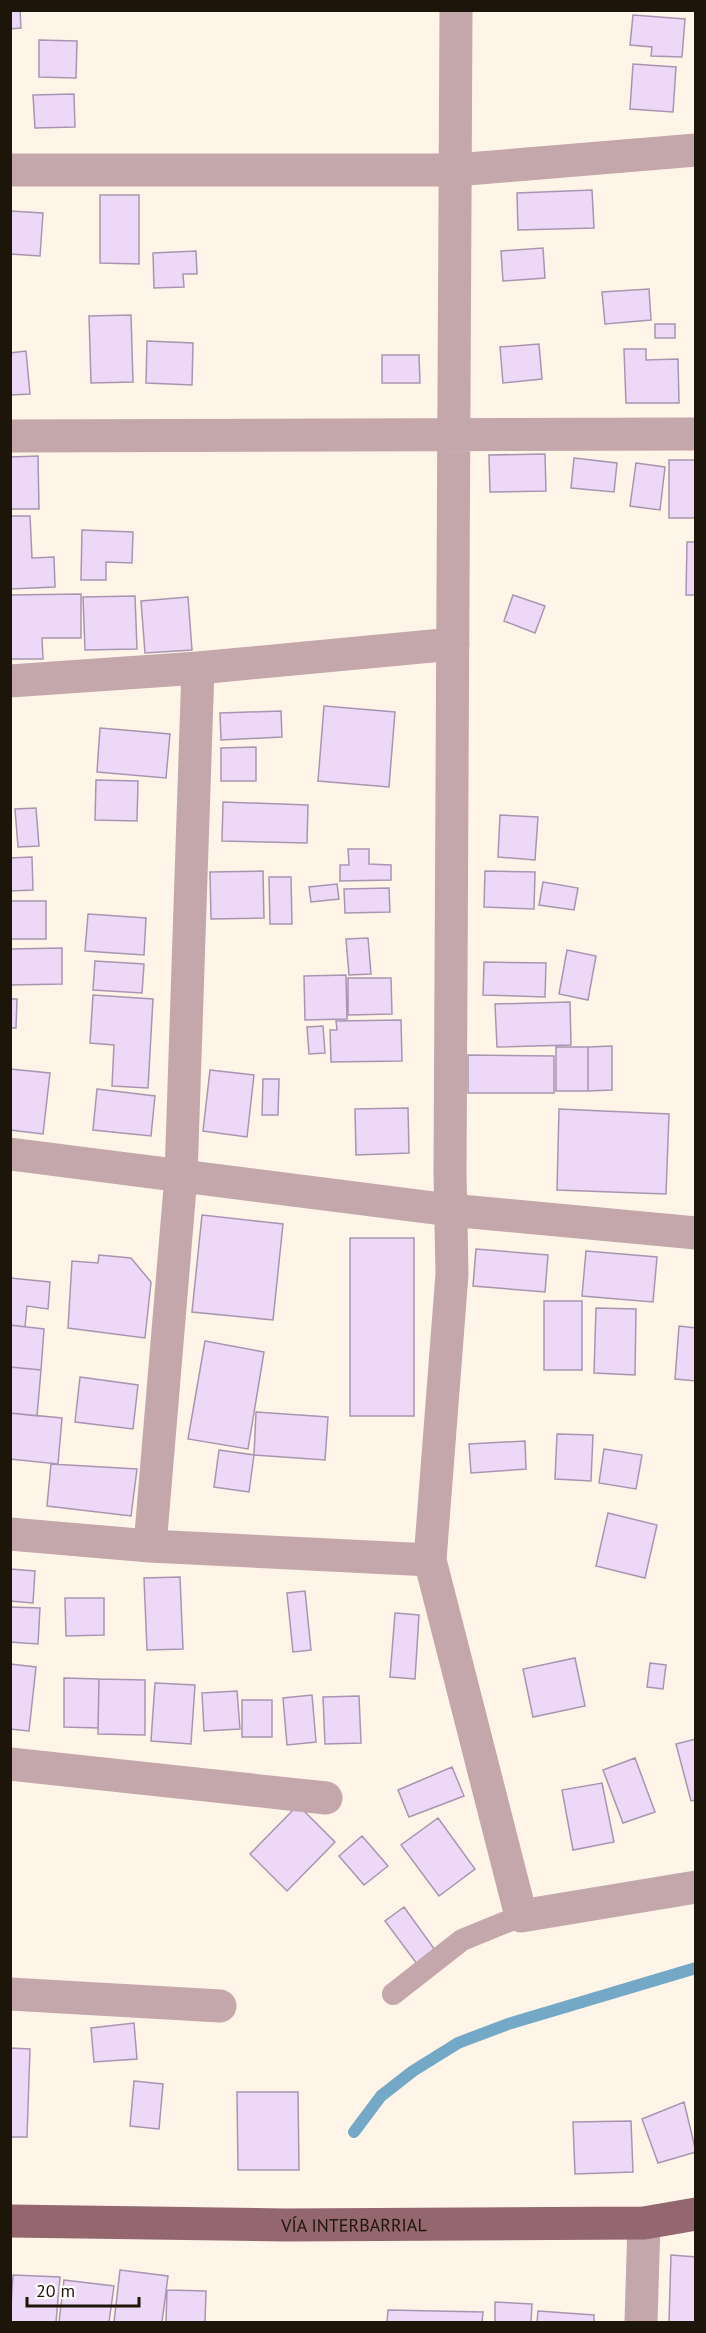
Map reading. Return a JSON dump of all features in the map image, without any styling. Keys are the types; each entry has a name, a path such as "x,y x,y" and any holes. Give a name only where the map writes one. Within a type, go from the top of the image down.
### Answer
{"main road":[{"name":"VÍA INTERBARRIAL","path":"10,2221 286,2225 644,2223 696,2214"}],"street":[{"path":"456,10 450,1210 452,1274 430,1560 521,1916 696,1887"},
{"path":"10,170 455,170 696,150"},
{"path":"10,436 696,434"},
{"path":"10,681 198,668 453,644"},
{"path":"150,1546 181,1176 198,668"},
{"path":"10,1154 450,1210 696,1233"},
{"path":"10,1534 150,1546 430,1560"},
{"path":"10,1764 326,1798"},
{"path":"10,1994 220,2006"},
{"path":"641,2322 644,2223"}],"lane":[{"path":"393,1994 462,1940 521,1916"}],"building":[{"path":"10,10 20,10 21,28 10,29"},
{"path":"633,15 685,19 682,57 651,56 652,47 630,45"},
{"path":"39,40 77,41 76,78 39,77"},
{"path":"633,64 676,67 673,112 630,109"},
{"path":"74,94 75,127 35,128 33,95"},
{"path":"592,190 594,228 518,230 517,193"},
{"path":"100,195 139,195 139,264 100,263"},
{"path":"10,211 43,213 40,256 10,254"},
{"path":"543,248 545,278 503,281 501,251"},
{"path":"196,251 197,274 183,274 184,287 154,288 153,253"},
{"path":"649,289 651,320 605,324 602,292"},
{"path":"131,315 133,382 91,383 89,316"},
{"path":"655,324 675,324 675,338 655,338"},
{"path":"147,341 193,343 192,385 146,383"},
{"path":"539,344 542,379 503,383 500,347"},
{"path":"624,349 646,349 646,360 678,359 679,403 626,403"},
{"path":"26,351 30,394 10,395 10,353"},
{"path":"382,355 419,355 420,383 382,383"},
{"path":"545,454 546,491 490,492 489,455"},
{"path":"38,456 39,509 10,509 10,457"},
{"path":"574,458 617,463 614,492 571,488"},
{"path":"669,460 696,460 696,518 669,518"},
{"path":"636,463 665,467 660,510 630,506"},
{"path":"10,516 30,516 32,558 54,557 55,587 10,589"},
{"path":"82,530 133,532 132,563 106,562 106,580 81,580"},
{"path":"687,542 696,542 696,595 686,595"},
{"path":"81,594 81,638 42,638 43,659 10,659 10,595"},
{"path":"513,595 545,606 535,633 504,621"},
{"path":"135,596 137,649 85,650 83,597"},
{"path":"188,597 192,650 145,653 141,601"},
{"path":"324,706 395,712 389,787 318,781"},
{"path":"281,711 282,737 221,740 220,713"},
{"path":"100,728 170,734 166,778 97,772"},
{"path":"256,747 256,781 221,781 221,748"},
{"path":"96,780 138,781 137,821 95,820"},
{"path":"223,802 308,805 307,843 222,841"},
{"path":"36,808 39,846 18,847 15,809"},
{"path":"500,815 538,817 535,860 498,857"},
{"path":"348,849 369,849 369,864 391,865 391,880 340,881 340,865 349,865"},
{"path":"32,857 33,890 10,891 10,858"},
{"path":"263,871 264,918 211,919 210,872"},
{"path":"485,871 535,872 534,909 484,907"},
{"path":"269,877 291,877 292,924 270,924"},
{"path":"543,882 578,888 574,910 539,905"},
{"path":"337,884 339,899 311,902 309,887"},
{"path":"389,888 390,912 345,913 344,889"},
{"path":"10,901 46,901 46,939 10,939"},
{"path":"88,914 146,918 144,955 85,951"},
{"path":"368,938 371,974 349,975 346,939"},
{"path":"62,948 62,984 10,985 10,949"},
{"path":"567,950 596,956 588,1000 559,994"},
{"path":"95,961 144,964 142,993 93,990"},
{"path":"484,962 546,963 545,997 483,995"},
{"path":"346,975 347,1019 305,1020 304,976"},
{"path":"348,978 391,978 392,1014 348,1015"},
{"path":"93,995 153,999 148,1088 112,1086 114,1045 90,1043"},
{"path":"10,999 17,999 16,1028 10,1028"},
{"path":"570,1002 571,1045 497,1047 495,1004"},
{"path":"401,1020 402,1061 331,1062 330,1030 337,1030 336,1021"},
{"path":"323,1026 325,1053 309,1054 307,1027"},
{"path":"612,1046 612,1090 588,1091 588,1047"},
{"path":"556,1047 588,1047 588,1091 556,1091"},
{"path":"468,1055 554,1056 554,1093 468,1093"},
{"path":"10,1069 50,1073 43,1134 10,1130"},
{"path":"210,1070 254,1075 247,1137 203,1131"},
{"path":"263,1079 279,1079 278,1115 262,1115"},
{"path":"97,1089 155,1096 151,1136 93,1130"},
{"path":"408,1108 409,1153 356,1155 355,1109"},
{"path":"559,1109 669,1114 666,1194 557,1190"},
{"path":"202,1215 283,1224 273,1320 192,1312"},
{"path":"350,1238 414,1238 414,1416 350,1416"},
{"path":"476,1249 548,1255 545,1292 473,1286"},
{"path":"586,1251 657,1257 653,1302 582,1296"},
{"path":"99,1255 131,1258 151,1282 145,1338 68,1328 72,1261 98,1263"},
{"path":"10,1278 50,1282 48,1309 27,1306 25,1327 10,1325"},
{"path":"544,1301 582,1301 582,1370 544,1370"},
{"path":"596,1308 636,1309 635,1375 594,1373"},
{"path":"10,1325 44,1329 41,1370 10,1367"},
{"path":"679,1326 696,1328 696,1381 675,1379"},
{"path":"205,1341 264,1352 248,1449 188,1439"},
{"path":"10,1367 41,1370 37,1416 10,1413"},
{"path":"80,1377 138,1385 133,1429 75,1422"},
{"path":"256,1412 328,1417 325,1460 254,1455"},
{"path":"10,1413 62,1418 58,1464 10,1459"},
{"path":"557,1434 593,1435 591,1481 555,1479"},
{"path":"525,1441 526,1469 471,1473 469,1444"},
{"path":"604,1449 642,1455 636,1489 599,1483"},
{"path":"219,1450 254,1455 249,1492 214,1487"},
{"path":"51,1464 137,1469 131,1516 47,1506"},
{"path":"608,1513 657,1525 645,1578 596,1566"},
{"path":"10,1569 35,1571 33,1603 10,1601"},
{"path":"180,1577 183,1649 147,1650 144,1578"},
{"path":"305,1591 311,1650 293,1652 287,1593"},
{"path":"65,1598 104,1598 104,1635 66,1636"},
{"path":"10,1607 40,1608 38,1644 10,1642"},
{"path":"395,1613 419,1615 415,1679 390,1677"},
{"path":"575,1658 585,1706 533,1717 523,1669"},
{"path":"650,1663 666,1665 663,1689 647,1687"},
{"path":"10,1664 36,1667 29,1731 10,1729"},
{"path":"64,1678 99,1679 98,1728 64,1727"},
{"path":"99,1679 145,1680 145,1735 98,1734"},
{"path":"155,1683 195,1685 191,1744 151,1741"},
{"path":"237,1691 240,1729 204,1731 202,1693"},
{"path":"312,1695 316,1742 287,1745 283,1698"},
{"path":"359,1696 361,1743 325,1744 323,1697"},
{"path":"242,1700 272,1700 272,1737 242,1737"},
{"path":"696,1739 696,1800 691,1801 676,1744"},
{"path":"635,1758 655,1812 623,1823 603,1770"},
{"path":"452,1767 464,1796 409,1817 398,1790"},
{"path":"602,1783 614,1842 573,1850 562,1790"},
{"path":"298,1805 335,1842 287,1891 250,1854"},
{"path":"438,1818 475,1869 439,1896 401,1845"},
{"path":"362,1836 388,1866 364,1885 339,1856"},
{"path":"404,1907 435,1950 417,1964 385,1921"},
{"path":"134,2023 137,2059 94,2062 91,2028"},
{"path":"10,2048 30,2049 27,2137 10,2137"},
{"path":"134,2081 163,2084 159,2129 130,2126"},
{"path":"237,2092 298,2092 299,2170 238,2170"},
{"path":"684,2102 696,2152 658,2163 642,2119"},
{"path":"631,2121 633,2172 575,2174 573,2122"},
{"path":"671,2255 696,2257 696,2322 669,2322"},
{"path":"120,2270 168,2276 162,2322 114,2322"},
{"path":"13,2275 60,2277 56,2322 10,2322"},
{"path":"64,2280 114,2286 109,2322 59,2322"},
{"path":"167,2290 206,2291 205,2322 166,2322"},
{"path":"495,2302 532,2304 531,2322 495,2322"},
{"path":"388,2310 483,2312 482,2322 387,2322"},
{"path":"538,2311 594,2315 594,2322 537,2322"}],"waterway":[{"path":"354,2132 381,2096 413,2071 458,2043 508,2024 696,1968"}]}
